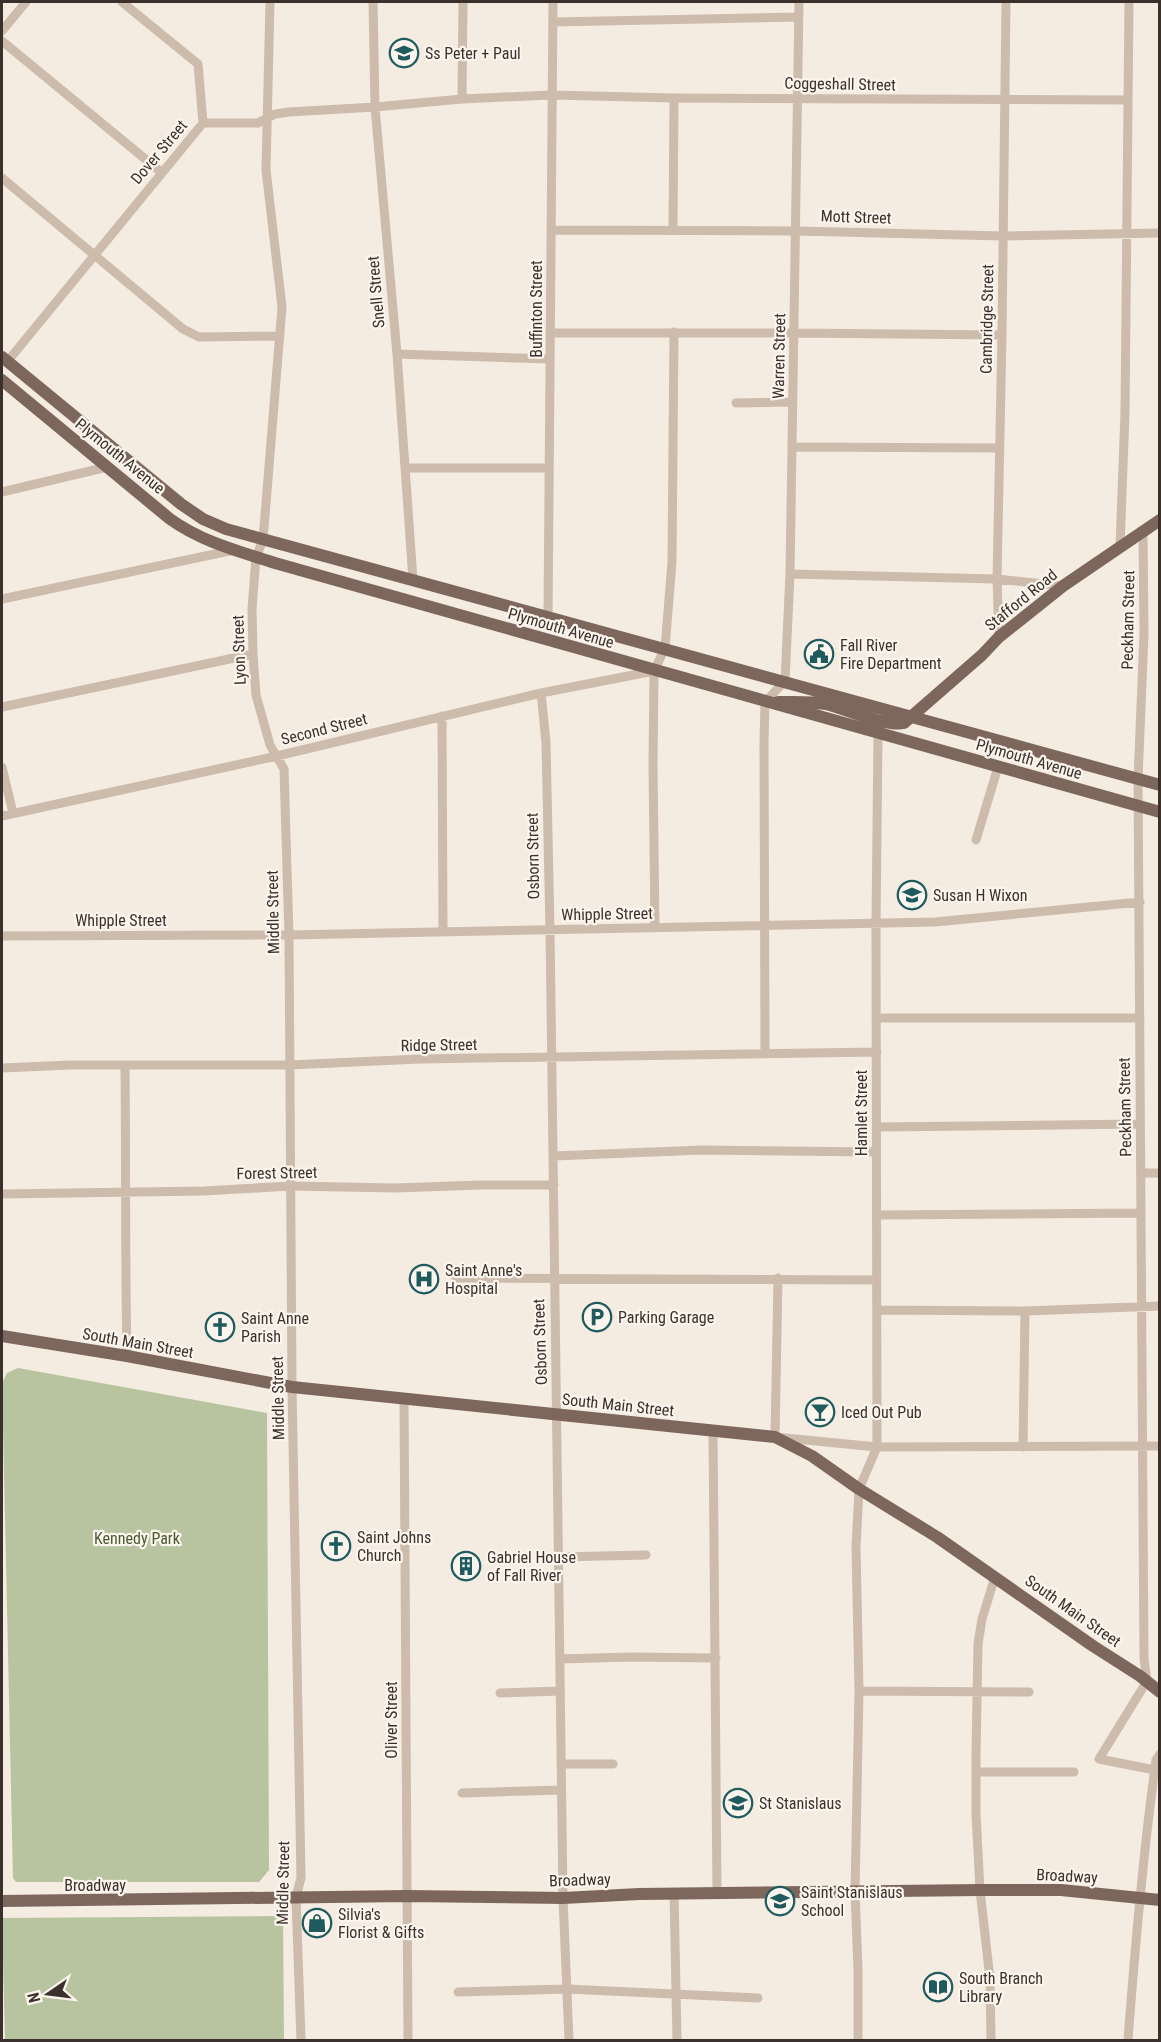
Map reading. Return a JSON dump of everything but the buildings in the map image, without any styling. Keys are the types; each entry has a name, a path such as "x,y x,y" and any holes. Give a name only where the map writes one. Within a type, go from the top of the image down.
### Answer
{"main road":[{"name":"Plymouth Avenue","path":"4,359 188,510 219,526 1160,785"},
{"name":"Plymouth Avenue","path":"3,383 178,525 204,539 256,557 654,671 1160,812"},
{"name":"Stafford Road","path":"911,715 982,655 999,637 1063,586 1160,520"},
{"path":"765,702 826,705 896,724 908,721 911,715"},
{"name":"South Main Street","path":"2,1336 127,1356 292,1387 775,1437 812,1456 859,1489 937,1537 1160,1692"},
{"name":"Broadway","path":"2,1902 407,1896 563,1898 674,1893 980,1890 1060,1890 1160,1900"}],"street":[{"path":"2,31 26,2"},
{"path":"122,2 198,64 203,123"},
{"path":"264,540 281,296 266,171 270,2"},
{"name":"Snell Street","path":"373,2 375,107 397,354 413,580"},
{"path":"462,99 463,2"},
{"name":"Buffinton Street","path":"548,617 553,2"},
{"name":"Warren Street","path":"785,681 790,574 799,2"},
{"name":"Cambridge Street","path":"999,637 997,579 1006,2"},
{"path":"1120,547 1125,413 1129,2"},
{"path":"553,22 798,17"},
{"path":"2,41 162,172"},
{"name":"Dover Street","path":"4,359 203,123 258,123 275,114 289,112 462,99 552,96"},
{"name":"Coggeshall Street","path":"552,96 1127,100"},
{"path":"673,230 674,98"},
{"path":"2,178 183,329 199,337 280,336"},
{"name":"Mott Street","path":"551,230 796,231 1003,236 1160,233"},
{"path":"655,928 654,671 665,648 672,562 674,332"},
{"path":"550,333 1002,335"},
{"path":"397,354 550,359"},
{"path":"736,403 793,402"},
{"path":"792,447 1000,448"},
{"path":"2,492 106,467"},
{"path":"406,468 549,468"},
{"name":"Peckham Street","path":"1143,532 1144,634 1138,779 1144,1647 1147,1681"},
{"name":"Lyon Street","path":"264,540 256,557 252,609 253,654 256,695 270,746 277,756"},
{"path":"2,599 234,550"},
{"path":"790,574 997,579 1063,586"},
{"path":"2,707 253,654"},
{"name":"Second Street","path":"2,816 277,756 541,693 654,671"},
{"path":"765,1053 763,925 765,702 785,681"},
{"name":"Osborn Street","path":"541,693 546,742 550,930 561,1790 569,2040"},
{"path":"442,716 443,932"},
{"name":"Hamlet Street","path":"859,1489 877,1447 878,734"},
{"name":"Middle Street","path":"277,756 284,769 289,935 292,1387 301,1878 296,1897 301,2040"},
{"path":"2,767 13,813"},
{"path":"976,840 998,767"},
{"name":"Whipple Street","path":"2,936 289,935 876,924 934,922 1140,902"},
{"path":"876,1018 1140,1018"},
{"name":"Ridge Street","path":"2,1068 70,1065 289,1065 420,1059 877,1052"},
{"path":"125,1065 124,1238 127,1356"},
{"path":"877,1127 1140,1124"},
{"path":"554,1156 702,1150 876,1152"},
{"path":"1141,1173 1160,1173"},
{"name":"Forest Street","path":"2,1194 204,1191 291,1186 395,1188 554,1185"},
{"path":"877,1215 1142,1213"},
{"path":"456,1278 876,1280"},
{"path":"778,1278 775,1437 877,1447 1160,1446"},
{"path":"877,1310 1025,1311 1160,1306"},
{"path":"1023,1447 1025,1311"},
{"name":"Oliver Street","path":"404,1399 408,2040"},
{"path":"713,1431 717,1893"},
{"path":"858,2040 855,1892 859,1691 856,1547 859,1489"},
{"path":"559,1557 646,1555"},
{"path":"991,2040 990,1979 980,1890 976,1772 978,1644 982,1619 995,1576"},
{"path":"560,1659 716,1658"},
{"path":"1147,1681 1099,1759 1155,1770"},
{"path":"500,1693 560,1691"},
{"path":"859,1691 1029,1692"},
{"path":"1128,2040 1139,1898 1156,1760 1160,1754"},
{"path":"561,1764 613,1764"},
{"path":"976,1772 1074,1772"},
{"path":"462,1792 561,1790"},
{"path":"674,1893 677,2040"},
{"path":"458,1992 567,1989 758,1998"}],"green space":[{"name":"Kennedy Park","path":"18,1368 267,1413 269,1870 259,1882 16,1882 13,1878 2,1383 7,1373"},
{"path":"283,1916 284,2040 5,2040 2,1918"}],"place":[{"name":"Ss Peter + Paul","path":"404,53"},
{"name":"Fall River Fire Department","path":"819,654"},
{"name":"Susan H Wixon","path":"912,895"},
{"name":"Saint Anne's Hospital","path":"424,1279"},
{"name":"Parking Garage","path":"597,1317"},
{"name":"Saint Anne Parish","path":"220,1327"},
{"name":"Iced Out Pub","path":"820,1412"},
{"name":"Saint Johns Church","path":"336,1546"},
{"name":"Gabriel House of Fall River","path":"466,1566"},
{"name":"St Stanislaus","path":"738,1803"},
{"name":"Saint Stanislaus School","path":"780,1901"},
{"name":"Silvia's Florist & Gifts","path":"317,1923"},
{"name":"South Branch Library","path":"938,1987"}]}
